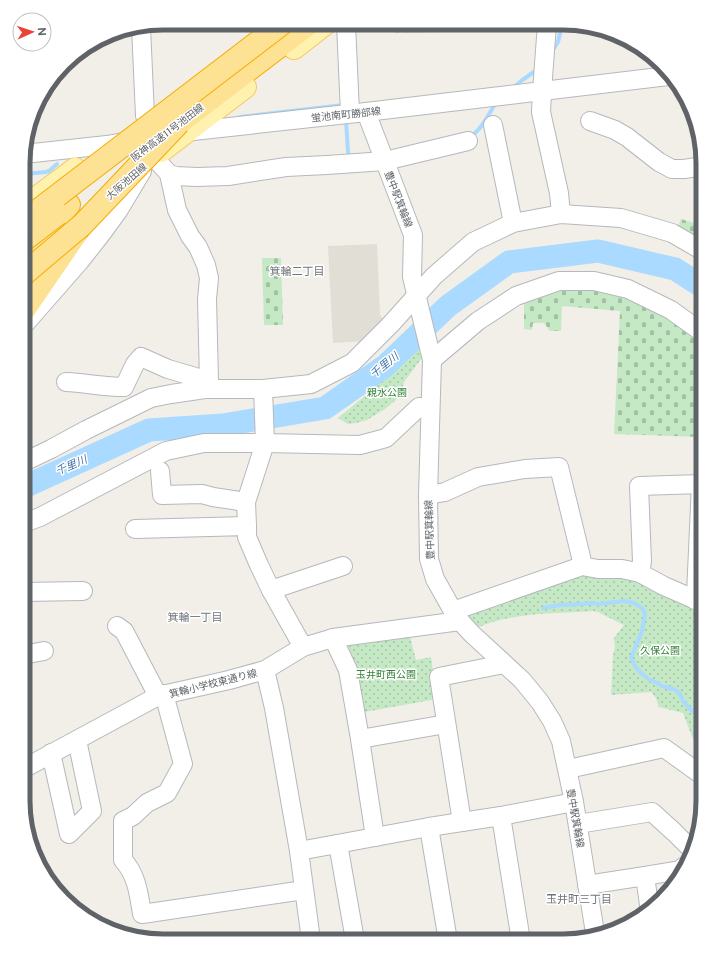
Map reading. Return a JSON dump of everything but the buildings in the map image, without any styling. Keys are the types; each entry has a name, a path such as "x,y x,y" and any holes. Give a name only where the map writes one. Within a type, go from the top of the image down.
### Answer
{"highway":[{"name":"阪神高速11号池田線","path":"30,215 274,30"},
{"name":"阪神高速11号池田線","path":"30,235 69,205 183,127 301,30"},
{"path":"30,278 183,127"},
{"path":"30,241 69,205"},
{"path":"30,248 69,205"},
{"path":"30,269 82,225"},
{"path":"30,288 82,225"},
{"path":"30,301 82,225"}],"main road":[{"path":"30,202 259,30"},
{"name":"大阪池田線","path":"30,264 151,159 183,127 318,30"}],"street":[{"name":"豊中駅箕輪線","path":"347,30 358,112 385,161 413,235 412,277 432,358 428,495 429,559 435,579 457,616 472,634 522,680 540,702 552,721 561,741 568,769 578,824 594,930"},
{"path":"547,30 541,112 559,193 561,214"},
{"path":"141,32 145,116"},
{"name":"蛍池南町勝部線","path":"31,153 107,145 183,127 358,112 664,76"},
{"path":"590,121 615,130 628,137 659,162 672,169 696,167"},
{"path":"493,125 513,222"},
{"path":"30,318 75,267 118,211 151,159 169,174 176,176 228,176 286,167 385,161 468,141"},
{"path":"169,174 177,210 190,236 198,247 206,265 208,278 207,312 211,385"},
{"path":"66,382 109,387 124,387 140,357 211,385 242,390 263,391 311,384 352,363 417,297 434,276 473,242 513,222 561,214 621,218 672,232 696,247"},
{"path":"432,358 478,321 516,296 559,281 594,281 628,289 671,310 696,328"},
{"path":"30,459 151,398 211,385"},
{"path":"263,391 265,442 246,502 247,537 271,590 303,647"},
{"path":"30,521 40,517 166,451 204,443 265,442 360,445 386,438 419,407 430,408"},
{"path":"428,495 445,492 478,477 525,468 559,467 581,556 582,566 598,569 622,569 640,573 664,586 696,600"},
{"path":"160,471 162,495 202,494 246,502"},
{"path":"640,573 642,560 639,486 696,484"},
{"path":"135,529 247,526"},
{"path":"271,590 343,566"},
{"name":"箕輪小学校東通り線","path":"30,765 161,695 229,680 265,670 303,647 333,638 457,616 582,566"},
{"path":"30,592 83,591"},
{"path":"117,626 124,631 161,695 184,764 166,793 147,803 134,816 123,821 123,860 129,867 138,886 142,914 304,890"},
{"path":"333,638 348,670 375,837"},
{"path":"30,654 44,651"},
{"path":"462,822 439,677 504,664"},
{"path":"265,670 274,708 299,851 310,934"},
{"path":"360,739 446,724"},
{"path":"52,753 69,834 92,811 77,740"},
{"path":"568,769 664,748 696,771"},
{"path":"299,851 574,802"},
{"path":"578,824 652,812 688,846"},
{"path":"501,816 520,934"},
{"path":"429,827 447,934"},
{"path":"338,844 354,934"},
{"path":"587,884 675,873"},
{"path":"645,876 649,903"}],"shaded area":[{"path":"395,30 541,30 395,33"},
{"path":"377,244 380,315 387,323 367,341 333,343 328,246"}],"green space":[{"path":"681,219 696,224 696,242 677,231"},
{"path":"262,258 281,258 283,325 264,325"},
{"path":"561,286 624,293 696,334 696,437 614,434 620,311 562,306 561,331 550,331 544,323 533,323 532,330 524,329 524,298"},
{"name":"親水公園","path":"418,347 424,355 404,382 403,388 396,400 367,420 348,424 338,418 377,386 400,361 403,361"},
{"name":"久保公園","path":"621,574 696,604 696,741 693,739 683,713 659,707 656,698 651,692 611,695 613,655 615,647 614,638 624,625 593,611 520,616 492,622 479,627 468,617 468,614 571,576"},
{"name":"玉井町西公園","path":"410,637 416,660 431,657 437,699 359,713 346,645"}],"waterway":[{"path":"551,53 558,42 561,30"},
{"path":"513,88 538,69"},
{"path":"470,137 481,127 495,104 498,102"},
{"path":"240,117 344,105"},
{"path":"346,120 348,152 350,158"},
{"path":"30,173 49,171 57,164"},
{"name":"千里川","path":"30,484 149,430 223,425 325,408 385,366 448,306 509,262 598,251 675,269 696,282"},
{"path":"543,608 560,605 591,603 599,604 624,601 634,603 643,609 645,614 642,631 631,658 637,669 648,679 677,691 683,701 696,714"}],"district":[{"name":"箕輪二丁目","path":"297,271"},
{"name":"箕輪一丁目","path":"195,617"},
{"name":"玉井町三丁目","path":"579,899"}]}
